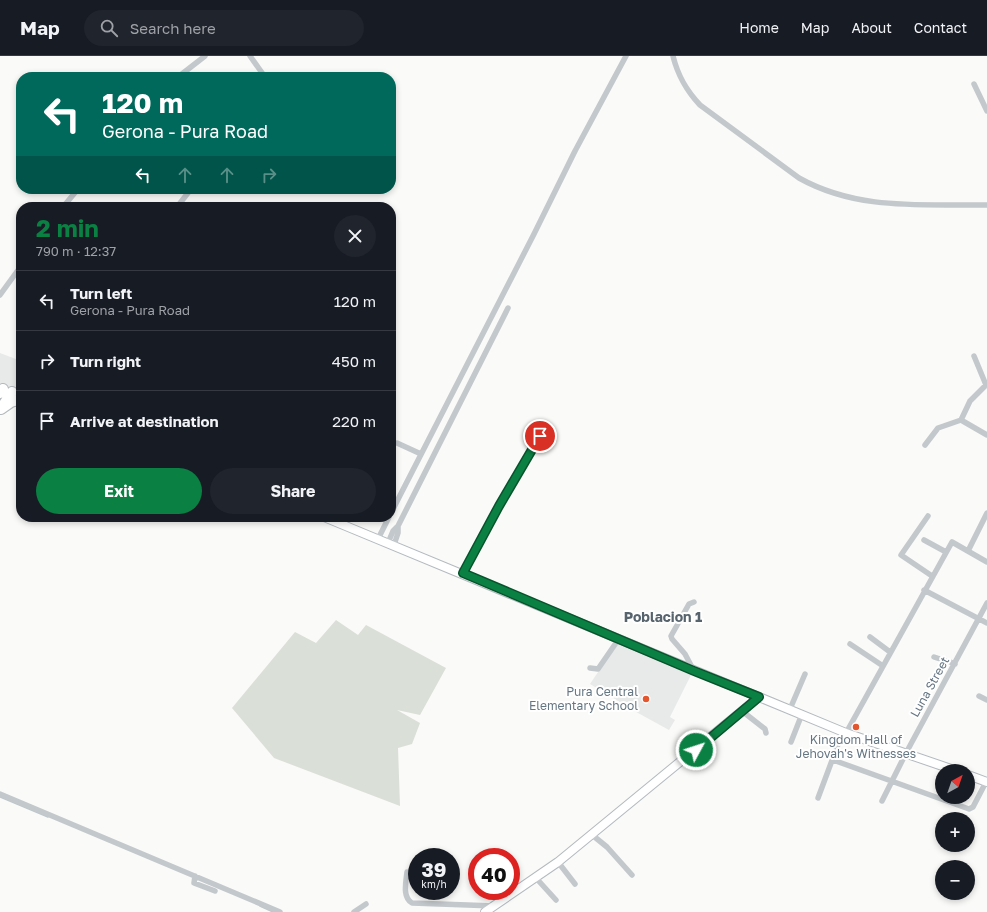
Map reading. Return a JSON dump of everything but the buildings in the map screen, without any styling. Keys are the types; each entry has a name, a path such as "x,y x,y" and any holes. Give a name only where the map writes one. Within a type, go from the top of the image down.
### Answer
{"highway":[{"path":"0,410 9,393"}],"main road":[{"path":"336,522 463,573 618,640 846,733 937,764"},
{"path":"486,912 558,862 759,697"},
{"path":"975,777 987,781"}],"street":[{"path":"184,72 205,56"},
{"path":"250,56 261,72"},
{"path":"396,503 575,151 626,56"},
{"path":"673,56 682,82 689,93 700,105 773,159 810,184 843,197 873,203 987,205"},
{"path":"974,84 987,111"},
{"path":"67,202 74,194"},
{"path":"181,202 187,194"},
{"path":"0,295 16,273"},
{"path":"391,544 398,533 398,526 508,308"},
{"path":"925,445 938,428 961,420 970,401 986,384 974,356"},
{"path":"961,420 987,435"},
{"path":"463,573 499,506 540,436"},
{"path":"397,443 421,454"},
{"path":"968,551 985,523 987,514"},
{"path":"928,516 901,555 932,576"},
{"path":"378,539 386,522"},
{"path":"924,540 946,552"},
{"path":"818,798 840,739 846,733 952,542 987,562"},
{"path":"924,590 987,623"},
{"path":"694,602 690,604 671,636 672,640 684,654 694,671"},
{"name":"Luna Street","path":"882,801 891,781 987,603"},
{"path":"870,637 890,652"},
{"path":"590,668 596,670 598,669 618,640"},
{"path":"850,644 883,666"},
{"path":"934,657 946,659 955,664"},
{"path":"790,709 805,674"},
{"path":"979,696 987,700"},
{"path":"742,711 765,729 766,733"},
{"path":"790,742 802,714"},
{"path":"833,760 969,808 973,807 987,781"},
{"path":"0,794 195,878 280,912"},
{"path":"591,834 607,847 632,875"},
{"path":"558,862 575,884"},
{"path":"407,872 406,893 409,901 412,903 495,906"},
{"path":"195,878 195,884 215,891"},
{"path":"536,878 556,900"},
{"path":"354,912 366,904"}],"shaded area":[{"path":"0,353 16,359 16,390 0,383"},
{"path":"336,620 358,635 366,625 446,668 420,715 397,710 420,723 412,744 398,748 400,806 274,758 232,708 295,632 316,643"},
{"name":"Pura Central Elementary School","path":"617,644 691,675 670,717 675,720 669,730 590,684"}],"waterway":[{"path":"0,797 48,817"},
{"path":"260,906 273,912"}],"place":[{"name":"Pura Central Elementary School","path":"646,699"},
{"name":"Kingdom Hall of Jehovah's Witnesses","path":"856,727"}],"district":[{"name":"Poblacion 1","path":"663,617"}],"route":[{"path":"540,436 499,506 463,573 618,640 759,697 696,750"}]}
